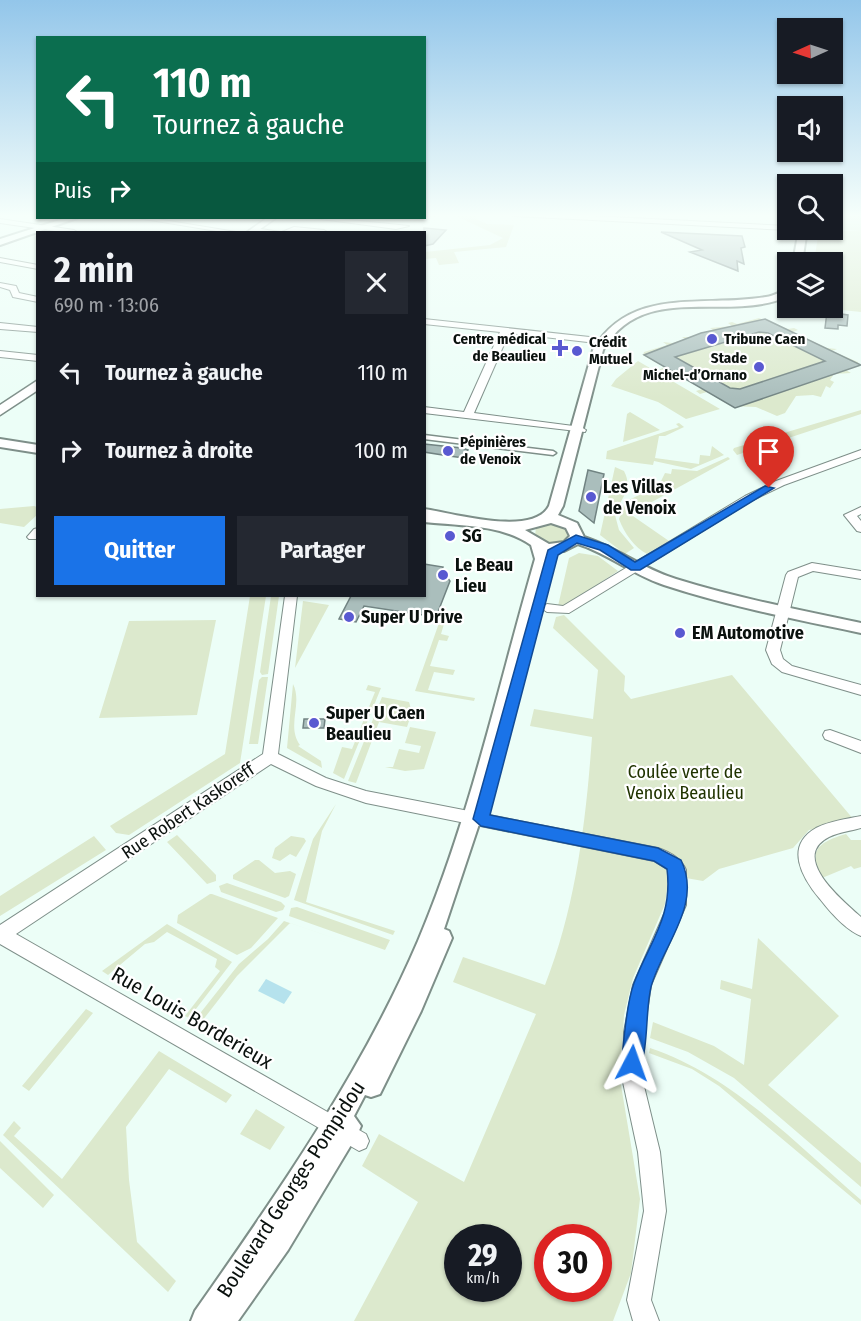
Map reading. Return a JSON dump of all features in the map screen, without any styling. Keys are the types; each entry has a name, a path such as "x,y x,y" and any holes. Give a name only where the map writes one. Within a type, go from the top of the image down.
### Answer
{"main road":[{"path":"0,411 36,385"}],"street":[{"path":"0,285 13,288 16,296 36,300"},
{"path":"544,519 554,511 603,340 621,323 647,312 691,304 767,300 777,297"},
{"path":"426,321 603,340"},
{"path":"0,326 36,330"},
{"path":"468,416 506,329"},
{"path":"0,354 36,358"},
{"path":"426,410 579,429"},
{"path":"564,521 561,510 579,429"},
{"path":"426,437 553,453"},
{"path":"0,443 36,451"},
{"path":"547,608 565,610 770,487 861,453"},
{"path":"861,510 850,515 861,529"},
{"path":"426,513 511,525 546,538 575,529 564,521 544,519"},
{"path":"426,518 505,529 604,548 635,567 670,582 783,613 861,628"},
{"path":"544,519 546,538"},
{"name":"Boulevard Georges Pompidou","path":"221,1321 278,1239 346,1133 388,1027 422,957 477,819 546,538"},
{"path":"861,575 812,567 797,571 792,575 773,650 777,661 795,672 861,690"},
{"name":"Rue Robert Kaskoreff","path":"1,935 270,757 291,597"},
{"path":"830,735 844,743 861,747"},
{"path":"270,757 341,790 658,855 678,870 677,904 672,921 642,985 633,1042 633,1082 650,1152 656,1211 639,1300 641,1312 647,1321"},
{"path":"861,822 818,835 808,846 806,859 812,877 861,928"},
{"name":"Rue Louis Borderieux","path":"1,935 346,1133"},
{"name":"Boulevard Georges Pompidou","path":"205,1321 346,1133"}],"green space":[{"path":"843,276 861,276 861,312 843,310"},
{"name":"Stade Michel-d’Ornano","path":"759,318 788,329 794,328 798,330 793,332 827,348 837,349 832,351 858,362 859,366 846,370 851,373 834,374 830,380 834,382 830,388 826,386 821,397 796,396 785,413 777,416 756,407 731,406 707,392 700,394 696,391 702,389 669,370 663,372 659,370 664,367 643,355 644,352 667,345 663,342 672,343 685,339 682,337 713,330 710,328 732,326 728,323 737,324"},
{"path":"638,361 720,409 686,419 658,402 611,386"},
{"path":"861,410 861,414 737,455 733,450 734,448"},
{"path":"630,412 660,430 623,442 627,414"},
{"path":"679,423 684,427 665,436 659,436 655,458 699,464 700,455 710,456 712,446 724,455 691,469 654,461 653,465 606,459 607,451 679,427 676,424"},
{"path":"728,457 730,459 630,514 669,541 647,554 634,544 619,519 625,502 659,485 665,473 671,474 672,469 697,471"},
{"path":"615,467 624,471 628,484 615,515 619,530 634,548 625,554 600,535"},
{"path":"34,506 36,507 36,516 24,527 0,523 0,509"},
{"path":"550,523 566,527 570,538 553,544 535,537 536,527"},
{"path":"579,553 598,556 618,571 563,607 558,606 569,558"},
{"path":"250,597 266,597 240,763 129,835 116,833 110,826 225,754"},
{"path":"271,597 279,597 268,674 262,675 260,672"},
{"path":"303,601 329,605 295,668"},
{"name":"Coulée verte de Venoix Beaulieu","path":"564,615 625,676 624,691 631,699 732,675 854,820 809,830 793,848 719,869 703,881 669,875 665,904 633,978 624,1015 620,1079 640,1199 631,1273 613,1321 354,1321 418,1202 362,1166 379,1134 464,1182 536,1014 453,982 463,957 545,985 565,925 583,832 592,737 530,726 534,709 593,719 598,670 553,628 556,617"},
{"path":"216,620 197,715 99,718 129,621"},
{"path":"439,623 444,624 441,634 449,636 447,641 439,640 430,666 455,670 453,675 434,672 428,690 475,698 474,701 415,691"},
{"path":"262,677 268,677 258,744 249,744 259,680"},
{"path":"293,684 296,692 294,730 300,745 298,746 321,761 322,768 287,748"},
{"path":"368,685 381,688 344,779 333,773 342,747 352,749 375,692 366,690"},
{"path":"382,697 409,702 412,712 407,727 379,722 356,783 348,781"},
{"path":"410,727 436,732 424,769 405,771 385,767 393,767 399,749 419,753 421,746 405,743"},
{"path":"336,804 322,831 306,902 395,931 393,935 294,900 313,839"},
{"path":"846,834 851,840 861,840 861,867 854,869 851,866 822,878 816,860 818,849 829,840"},
{"path":"177,835 216,875 216,881 207,884 167,842"},
{"path":"94,836 106,850 0,916 0,896"},
{"path":"291,836 304,838 306,841 296,857 290,854 280,861 272,858 275,848"},
{"path":"255,860 259,860 275,873 290,871 296,874 289,896 285,898 233,879 233,875"},
{"path":"227,883 281,902 285,906 283,910 276,912 221,892 219,886"},
{"path":"210,894 278,918 251,948 237,955 177,923 178,915"},
{"path":"297,907 390,940 385,950 289,916 291,908"},
{"path":"284,921 290,923 237,976 199,1025 194,1021 239,964 268,939"},
{"path":"167,924 232,962 189,1018 185,1016 220,971 215,967 217,959 167,932 154,942 145,944 108,975 102,971"},
{"path":"758,938 839,1016 768,1085 861,1163 861,1187 734,1078 688,1052 650,1038 653,1022 714,1046 744,1065 751,999 720,989 721,980 752,989"},
{"path":"86,1009 93,1013 29,1091 22,1086"},
{"path":"650,1048 680,1060 736,1093 812,1156 861,1200 861,1205 719,1086 692,1069 649,1053"},
{"path":"159,1051 232,1095 226,1103 169,1069 126,1127 129,1180 137,1242 176,1281 168,1292 3,1135 14,1121 21,1128 14,1136 62,1179"},
{"path":"256,1109 285,1127 270,1150 240,1134"},
{"path":"0,1141 54,1195 43,1208 0,1168"}],"water":[{"path":"266,979 292,992 284,1004 258,991"}],"building":[{"path":"843,314 848,315 847,326 838,325 838,329 825,328 826,318 843,318"},
{"path":"765,319 861,365 735,408 644,355 701,333","holes":["759,332 768,333 825,361 740,389 730,388 675,357"]},
{"name":"Pépinières de Venoix","path":"426,444 468,450 464,458 426,452"},
{"name":"Les Villas de Venoix","path":"588,470 604,474 594,523 579,511"},
{"path":"426,564 443,567 442,570 450,581 436,617 364,606 356,622 339,619 350,597 426,597"},
{"name":"Super U Caen Beaulieu","path":"304,719 325,719 324,728 303,728"}],"place":[{"name":"Tribune Caen","path":"712,339"},
{"name":"Centre médical de Beaulieu","path":"560,348"},
{"name":"Crédit Mutuel","path":"577,351"},
{"name":"Stade Michel-d’Ornano","path":"759,367"},
{"name":"Pépinières de Venoix","path":"448,451"},
{"name":"Les Villas de Venoix","path":"591,497"},
{"name":"SG","path":"450,536"},
{"name":"Le Beau Lieu","path":"443,575"},
{"name":"Super U Drive","path":"349,617"},
{"name":"EM Automotive","path":"680,633"},
{"name":"Super U Caen Beaulieu","path":"314,723"}],"route":[{"path":"632,1063 635,1021 642,985 672,921 679,890 678,870 667,859 658,855 481,819 552,553 576,539 604,548 635,567 769,488"}]}
